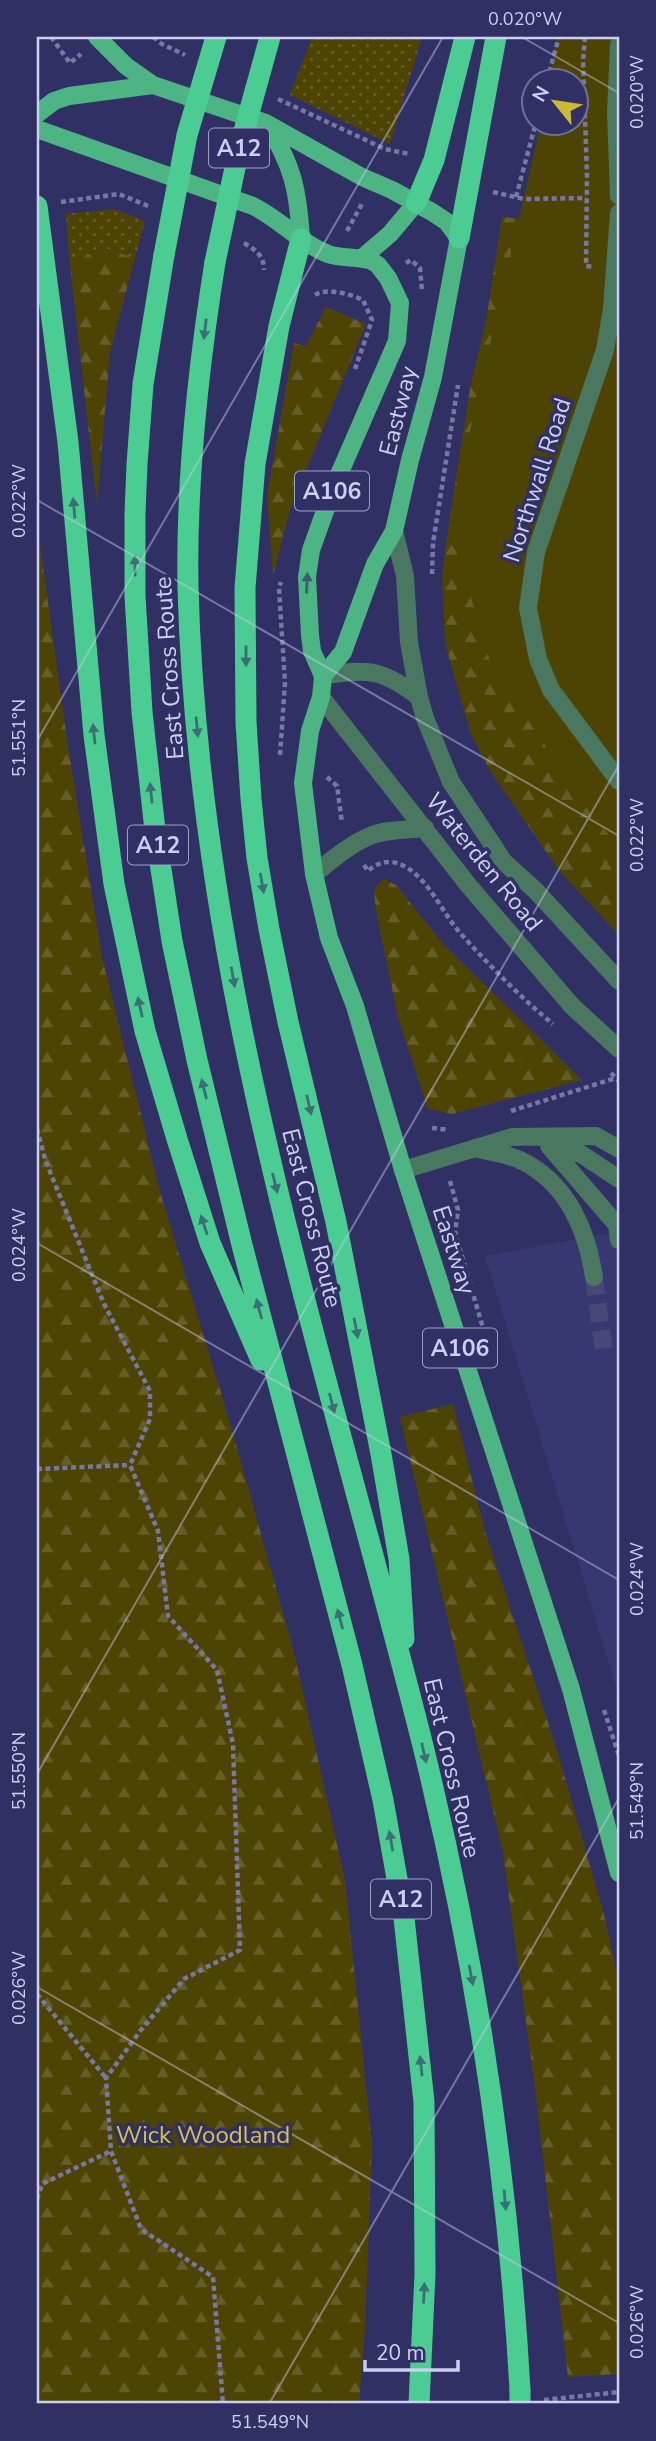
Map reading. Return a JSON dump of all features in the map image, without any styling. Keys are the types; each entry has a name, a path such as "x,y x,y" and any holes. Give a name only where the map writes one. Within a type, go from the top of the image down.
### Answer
{"highway":[{"name":"East Cross Route","path":"216,37 187,135 143,384 137,464 135,596 142,712 155,830 172,941 236,1219 352,1665 383,1800 404,1918 424,2102 425,2274 420,2395"},
{"name":"East Cross Route","path":"270,37 239,149 215,262 199,378 189,508 188,585 192,664 205,803 220,910 273,1174 407,1687 433,1791 464,1938 505,2190 520,2397"},
{"path":"416,203 434,160 465,37"},
{"path":"459,238 496,37"},
{"name":"A12","path":"37,206 68,442 98,773 124,938 145,1031 210,1243 289,1423"},
{"name":"A12","path":"301,239 279,326 255,464 245,588 246,722 251,799 257,858 269,929 288,1022 336,1222 395,1533 407,1687"}],"main road":[{"path":"97,37 126,66 153,85 266,123 362,177 416,203 447,222 459,238"},
{"path":"37,114 54,101 69,96 153,85"},
{"path":"266,123 286,156 299,203 301,239"},
{"path":"37,129 253,206 271,215 301,239 328,254 362,258 390,234 416,203"},
{"name":"Eastway","path":"323,676 343,652 374,564 394,531 433,377 459,238"},
{"name":"Eastway","path":"362,258 378,265 400,303 397,341 334,486 311,550 306,600 313,651 323,676 321,697 310,731 303,783 314,874 329,938 355,1006 403,1171 571,1689 619,1873"}],"street":[{"path":"619,45 616,102 619,196"},
{"name":"Northwall Road","path":"619,213 616,309 605,350 536,552 528,608 538,659 551,690 619,781"},
{"name":"Waterden Road","path":"394,531 405,576 409,642 419,697 451,782 504,862 536,891 619,981"},
{"path":"323,676 349,671 370,672 395,679 419,697"},
{"name":"Waterden Road","path":"321,697 468,886 572,1006 619,1048"},
{"path":"314,874 369,836 389,831 425,828"},
{"path":"403,1171 512,1137 596,1136 619,1149"},
{"path":"512,1137 581,1154 619,1179"},
{"path":"549,1146 617,1225 619,1240"},
{"path":"475,1148 520,1159 544,1174 569,1201 590,1254 594,1277"}],"path":[{"path":"51,37 70,63 82,54"},
{"path":"551,66 559,37"},
{"path":"585,37 583,61 586,266"},
{"path":"516,197 532,136"},
{"path":"493,192 516,197 586,198"},
{"path":"346,231 367,195"},
{"path":"339,294 340,284"},
{"path":"311,297 320,291 348,293 362,300"},
{"path":"432,581 433,543"},
{"path":"326,776 337,786 343,829"},
{"path":"368,871 377,863 386,862 402,865 422,881 459,932 533,1008 563,1033"},
{"path":"603,1065 618,1079"},
{"path":"501,1114 618,1079"},
{"path":"432,1128 450,1130"},
{"path":"37,1129 46,1162 104,1304 150,1391 150,1419 130,1465 158,1531 169,1616 217,1671 233,1744 240,1950 184,1979 141,2029 106,2078"},
{"path":"37,1469 130,1465"},
{"path":"37,1994 106,2078 111,2151 141,2229 213,2277 223,2404"},
{"path":"37,2199 42,2183 111,2151"},
{"path":"562,2404 562,2399 619,2392"}],"shaded area":[{"path":"619,1231 619,1697 485,1256"}],"green space":[{"path":"312,37 422,37 390,144 290,95"},
{"path":"557,37 619,37 619,846 596,821 491,665 449,523 538,136 590,136 590,66 552,66"},
{"path":"114,209 145,221 135,258 101,247 70,265 66,214"},
{"path":"502,217 575,222 619,836 619,935 561,873 490,771 470,732 445,643 442,578 445,550 470,388 486,321"},
{"path":"101,247 135,258 110,352 97,505 70,265"},
{"path":"326,307 366,324 290,510 273,576 267,495 294,343 306,346"},
{"name":"Wick Woodland","path":"37,522 66,733 102,957 159,1188 228,1416 294,1652 345,1880 372,2143 365,2330 359,2404 37,2404"},
{"path":"384,879 396,885 444,945 582,1080 452,1114 428,1109 398,1017 377,916 374,894 377,885"},
{"path":"453,1404 485,1531 557,1750 605,1918 619,1983 619,2374 568,2377 535,2088 503,1853 400,1417"}],"tunnel":[{"path":"594,1277 604,1352"}]}
